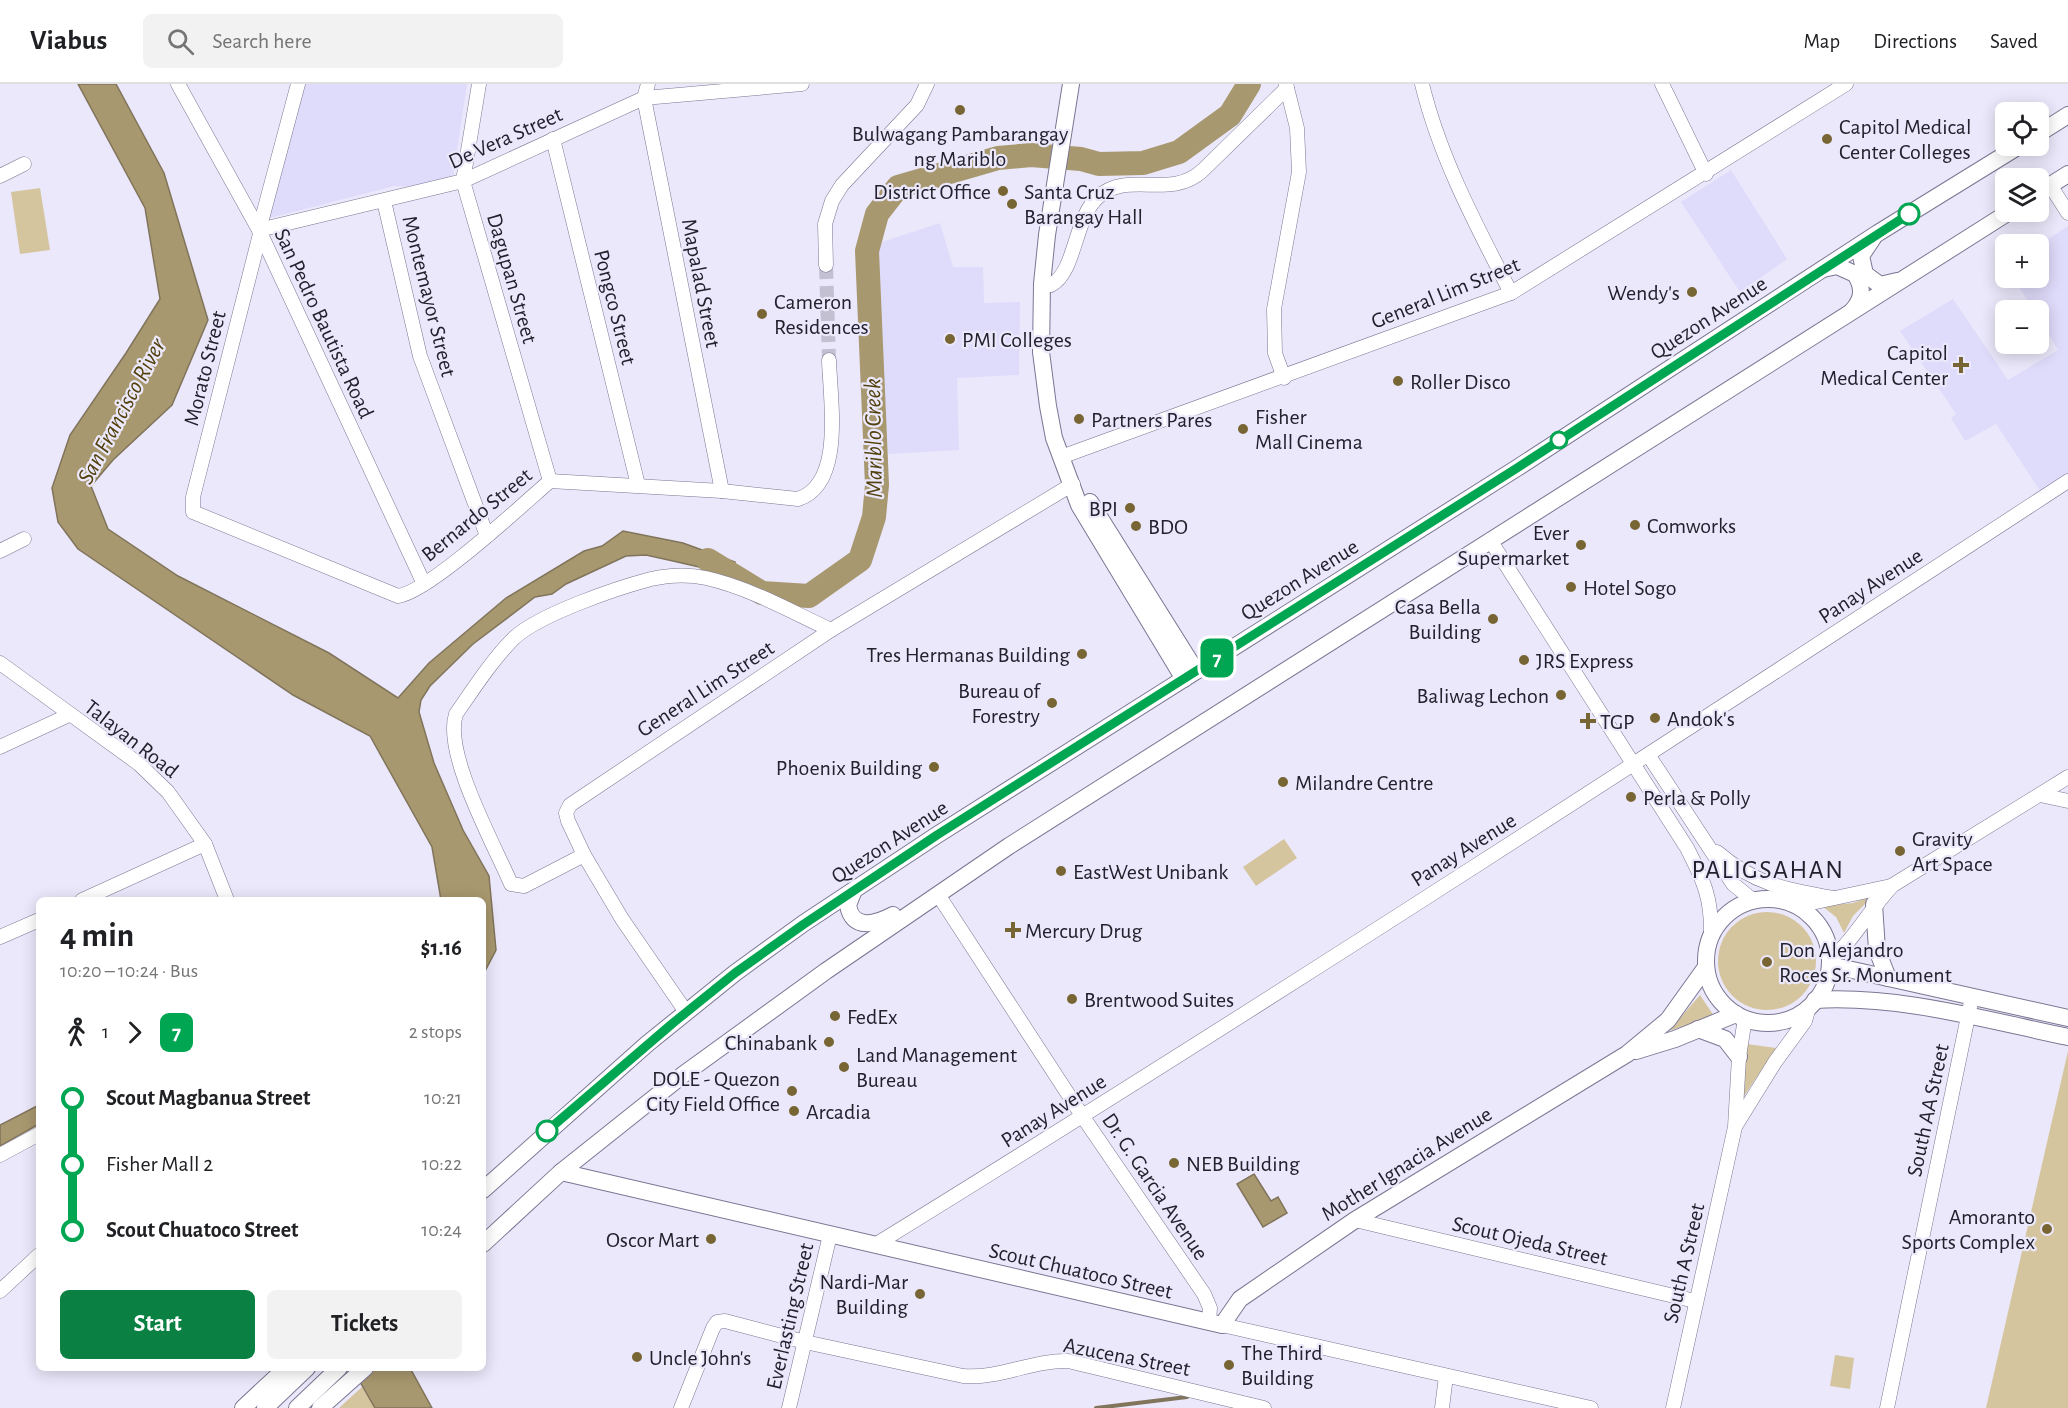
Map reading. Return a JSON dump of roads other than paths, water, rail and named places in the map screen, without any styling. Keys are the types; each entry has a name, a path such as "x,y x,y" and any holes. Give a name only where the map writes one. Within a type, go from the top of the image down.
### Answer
{"main road":[{"path":"1071,84 1042,284 1043,376 1054,438 1073,484 1079,506 1190,675"},
{"path":"2049,127 2068,115"},
{"name":"Quezon Avenue","path":"486,1187 686,1012 735,973 854,890 1517,468 1878,233 2003,156"},
{"path":"2049,186 2068,174"},
{"path":"486,1241 561,1172 684,1074 826,971 939,896 1009,846 1995,221"},
{"path":"1878,233 1863,250 1861,262 1865,274 1880,285 1905,277"},
{"path":"1823,269 1837,266 1855,274 1862,294 1860,301 1851,311"},
{"path":"854,890 848,905 850,913 862,924 876,924 955,885"},
{"path":"1812,1004 1824,986 1830,962 1827,942 1819,926 1806,913 1778,900 1754,901 1728,914 1711,936 1706,966 1708,978 1719,999 1741,1016 1764,1022 1783,1021 1812,1004 1865,999 1968,1016 2068,1037"},
{"path":"1874,904 1877,950 1888,978"},
{"path":"1830,962 1888,978 2068,1018"},
{"name":"Mother Ignacia Avenue","path":"1216,1324 1240,1299 1355,1220 1627,1054 1668,1020 1706,966"},
{"name":"Mother Ignacia Avenue","path":"1627,1054 1741,1016"},
{"path":"1698,1029 1725,1039 1739,1057"},
{"name":"Scout Chuatoco Street","path":"561,1172 1216,1324"},
{"path":"243,1408 283,1371"},
{"path":"265,1408 304,1371"},
{"path":"297,1408 336,1371"},
{"path":"320,1408 359,1373"}],"street":[{"name":"San Pedro Bautista Road","path":"178,84 260,232 424,584"},
{"name":"Morato Street","path":"193,512 193,497 298,84"},
{"name":"Dagupan Street","path":"479,84 463,181 550,481"},
{"name":"Mapalad Street","path":"648,84 644,98 722,491"},
{"name":"De Vera Street","path":"260,232 463,181 644,98 761,85 802,84"},
{"path":"826,265 825,224 832,201 842,185 917,105 927,84"},
{"path":"1422,84 1431,121 1460,195 1511,293"},
{"path":"1662,84 1706,174"},
{"name":"General Lim Street","path":"1061,457 1284,378 1511,293 1706,174 1846,84"},
{"path":"1042,284 1051,285 1060,278 1082,221 1099,195 1119,186 1172,186 1188,182 1202,171 1286,86"},
{"path":"1284,378 1275,352 1274,309 1299,172 1297,128 1286,86"},
{"name":"Pongco Street","path":"553,139 638,485"},
{"path":"0,176 24,164"},
{"path":"2049,194 2068,213"},
{"name":"Montemayor Street","path":"384,201 420,356 487,536"},
{"name":"Bernardo Street","path":"193,512 398,596 407,595 487,536 550,481 722,491 798,499 817,487 830,460 829,360"},
{"name":"Panay Avenue","path":"875,1245 1083,1117 1636,765 2068,480"},
{"name":"General Lim Street","path":"686,1012 622,919 584,855 566,813 576,798 831,630 1073,484"},
{"path":"0,551 24,539"},
{"path":"1490,540 1688,848 1706,886 1711,903 1711,936"},
{"path":"584,855 524,886 511,884 458,762 452,724 456,714 515,638 528,628 570,608 652,579 684,575 704,578 751,592 831,630"},
{"name":"Talayan Road","path":"0,663 139,764 168,792 205,844 226,897"},
{"path":"0,747 69,715"},
{"path":"1649,756 1738,890 1754,901"},
{"path":"1830,962 1839,954 1874,904 1893,885 2068,777"},
{"path":"2040,795 2068,801"},
{"path":"1703,839 1733,866 1752,878 1771,886 1833,898"},
{"path":"89,897 205,844"},
{"path":"1790,904 1833,898 1893,885"},
{"name":"Dr. G. Garcia Avenue","path":"939,896 1083,1117 1204,1293 1216,1324"},
{"path":"0,938 36,921"},
{"name":"South AA Street","path":"1887,1408 1972,997"},
{"name":"South A Street","path":"1735,1127 1775,1062 1804,1021 1812,1004"},
{"name":"South A Street","path":"1673,1408 1735,1127 1741,1016"},
{"path":"0,1155 36,1136"},
{"name":"Scout Ojeda Street","path":"1355,1220 1695,1301"},
{"name":"Everlasting Street","path":"789,1408 830,1235"},
{"path":"0,1291 36,1258"},
{"name":"Azucena Street","path":"681,1408 704,1347 717,1322 736,1322 805,1342 977,1377 1054,1360 1068,1361 1264,1408"},
{"name":"Scout Chuatoco Street","path":"1216,1324 1591,1408"},
{"path":"1442,1408 1446,1376"}],"water":[{"name":"San Francisco River","path":"78,84 116,84 164,173 208,320 172,405 113,460 91,486 108,529 178,576 329,653 398,698 429,663 506,598 584,551 602,546 623,531 683,543 735,562 736,580 708,569 646,555 626,556 566,584 552,594 535,597 473,644 430,686 421,700 419,712 434,763 463,830 489,876 496,950 486,969 486,897 440,897 432,847 370,736 293,695 78,549 58,522 52,488 70,435 160,299 145,208"},
{"path":"36,1107 36,1126 0,1146 0,1125"},
{"path":"1254,1174 1271,1201 1278,1197 1287,1213 1263,1227 1237,1184"},
{"path":"354,1371 412,1371 432,1408 375,1408"}],"waterway":[{"name":"Mariblo Creek","path":"708,560 762,593 809,596 860,560 874,517 877,485 867,251 877,214 898,187 998,158 1031,155 1081,159 1099,164 1143,163 1179,152 1230,115 1249,84"},
{"path":"1096,1408 1187,1397"}],"tunnel":[{"path":"826,265 829,360"}],"place":[{"name":"Bulwagang Pambarangay ng Mariblo","path":"960,110"},
{"name":"Capitol Medical Center Colleges","path":"1827,139"},
{"name":"District Office","path":"1003,191"},
{"name":"Santa Cruz Barangay Hall","path":"1012,204"},
{"name":"Wendy's","path":"1692,292"},
{"name":"Cameron Residences","path":"762,314"},
{"name":"PMI Colleges","path":"950,339"},
{"name":"Capitol Medical Center","path":"1961,365"},
{"name":"Roller Disco","path":"1398,381"},
{"name":"Partners Pares","path":"1079,419"},
{"name":"Fisher Mall Cinema","path":"1243,429"},
{"name":"BPI","path":"1130,508"},
{"name":"Comworks","path":"1635,525"},
{"name":"BDO","path":"1136,526"},
{"name":"Ever Supermarket","path":"1581,545"},
{"name":"Hotel Sogo","path":"1571,587"},
{"name":"Casa Bella Building","path":"1493,619"},
{"name":"Tres Hermanas Building","path":"1082,654"},
{"name":"JRS Express","path":"1524,660"},
{"name":"Baliwag Lechon","path":"1561,695"},
{"name":"Bureau of Forestry","path":"1052,703"},
{"name":"Andok's","path":"1655,718"},
{"name":"TGP","path":"1588,721"},
{"name":"Phoenix Building","path":"934,767"},
{"name":"Milandre Centre","path":"1283,782"},
{"name":"Perla & Polly","path":"1631,797"},
{"name":"Gravity Art Space","path":"1900,851"},
{"name":"EastWest Unibank","path":"1061,871"},
{"name":"Mercury Drug","path":"1013,930"},
{"name":"Don Alejandro Roces Sr. Monument","path":"1767,962"},
{"name":"Brentwood Suites","path":"1072,999"},
{"name":"FedEx","path":"835,1016"},
{"name":"Chinabank","path":"829,1042"},
{"name":"Land Management Bureau","path":"844,1067"},
{"name":"DOLE - Quezon City Field Office","path":"792,1091"},
{"name":"Arcadia","path":"794,1111"},
{"name":"NEB Building","path":"1174,1163"},
{"name":"Amoranto Sports Complex","path":"2047,1229"},
{"name":"Oscor Mart","path":"711,1239"},
{"name":"Nardi-Mar Building","path":"920,1294"},
{"name":"Uncle John's","path":"637,1357"},
{"name":"The Third Building","path":"1229,1365"}],"district":[{"name":"PALIGSAHAN","path":"1768,869"}]}
